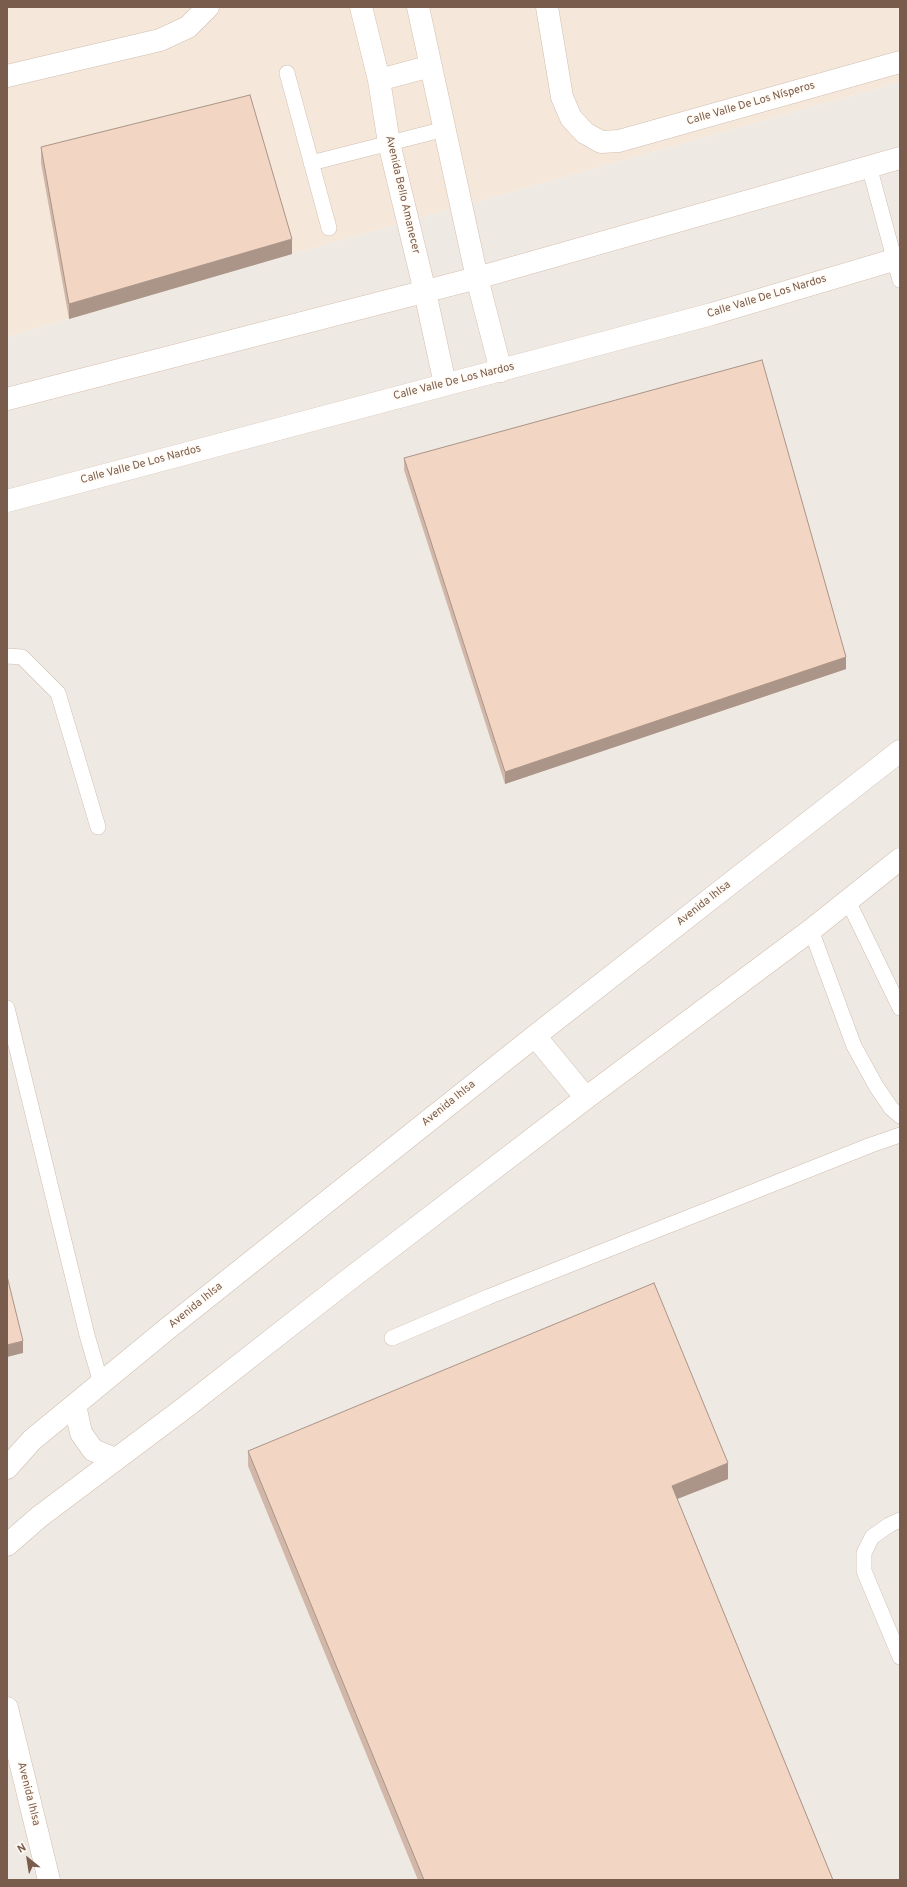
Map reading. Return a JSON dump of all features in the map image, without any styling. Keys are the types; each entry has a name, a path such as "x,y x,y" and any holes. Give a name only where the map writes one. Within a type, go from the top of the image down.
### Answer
{"street":[{"path":"7,76 160,40 188,27 208,7"},
{"path":"418,7 477,278 501,371"},
{"name":"Calle Valle De Los Nísperos","path":"547,7 562,97 572,118 585,133 601,142 619,141 900,62"},
{"name":"Avenida Bello Amanecer","path":"365,8 389,143 425,292 444,384"},
{"path":"379,80 431,66"},
{"path":"7,399 477,278 900,158"},
{"name":"Calle Valle De Los Nardos","path":"7,501 444,384 501,371 898,266"},
{"name":"Avenida Ihlsa","path":"7,1468 32,1440 101,1383 535,1036 900,751"},
{"path":"7,1545 39,1517 187,1406 343,1284 586,1098 811,930 900,860"},
{"path":"535,1036 586,1098"},
{"path":"75,1405 81,1433 93,1450 115,1459"},
{"name":"Avenida Ihlsa","path":"7,1708 49,1880"}],"lane":[{"path":"287,73 329,228"},
{"path":"312,163 445,129"},
{"path":"869,166 898,266"},
{"path":"7,656 22,657 58,693 98,827"},
{"path":"848,901 900,1008"},
{"path":"811,930 854,1046 876,1086 891,1108 900,1116"},
{"path":"7,1008 87,1335 101,1383"},
{"path":"392,1338 495,1294 900,1135"},
{"path":"900,1520 888,1525 872,1537 864,1553 864,1571 900,1657"}],"shaded area":[{"path":"7,7 900,7 900,82 292,254 7,337"},
{"path":"900,82 900,1880 7,1880 7,337 292,254"}],"building":[{"path":"250,95 292,239 69,304 41,147"},
{"path":"762,360 846,657 505,772 404,458"},
{"path":"7,1276 23,1341 7,1345"},
{"path":"654,1283 728,1463 672,1486 833,1880 424,1880 248,1451"}]}
